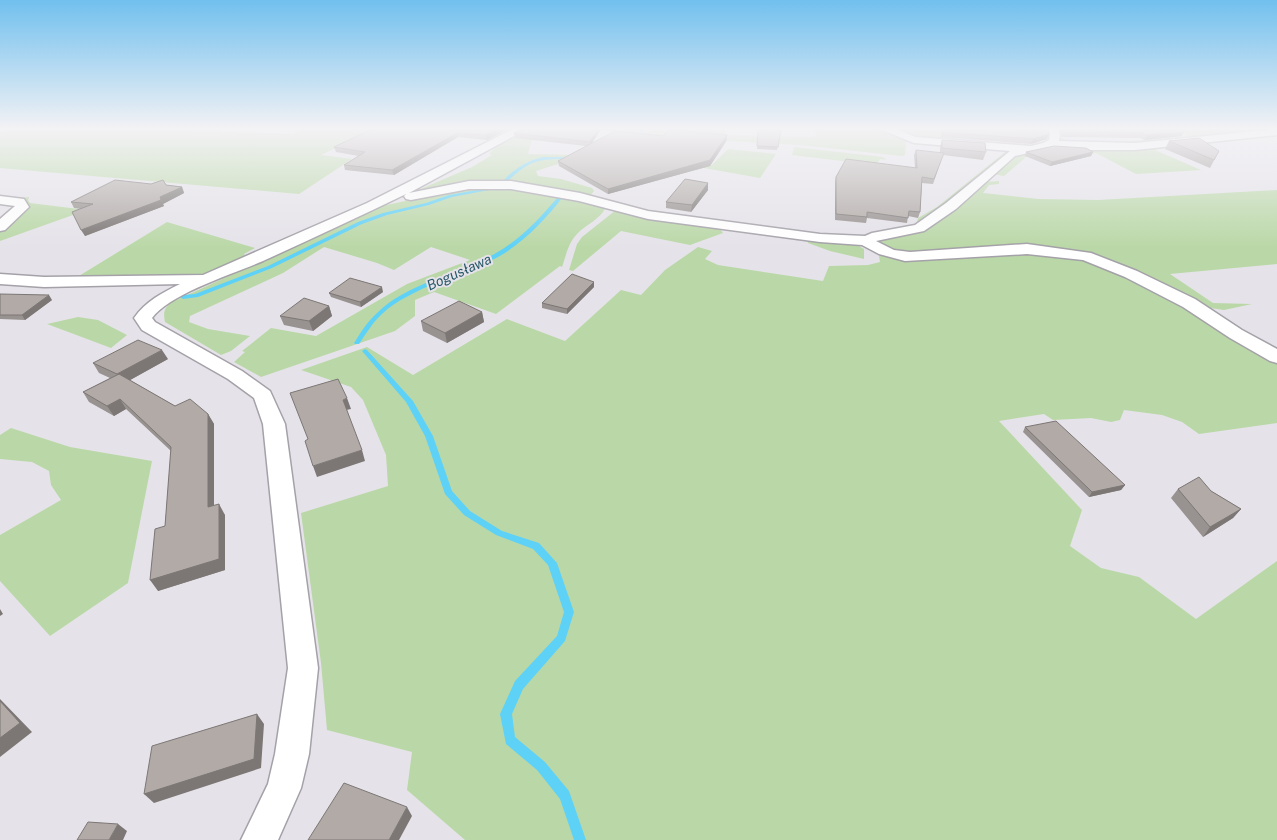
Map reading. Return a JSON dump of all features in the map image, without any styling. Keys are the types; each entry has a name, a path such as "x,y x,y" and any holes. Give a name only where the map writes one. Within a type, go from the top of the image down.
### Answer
{"street":[{"path":"259,840 284,788 292,754 303,668 274,424 263,395 235,374 148,326 143,318 146,312 157,304 451,168"},
{"path":"379,201 468,186 511,185 580,197 648,215 820,238 869,241 872,238 919,228 948,208 994,168"},
{"path":"0,200 19,202 22,207 0,226"},
{"path":"869,241 869,244 878,249 895,255 910,257 1027,249 1086,256 1131,274 1182,300 1277,357"},
{"path":"0,279 44,282 209,279"}],"green space":[{"path":"2,168 338,168 299,194"},
{"path":"469,168 545,168 536,171 538,176 561,179 592,188 594,191 589,197 515,184 409,194"},
{"path":"705,168 767,168 760,178"},
{"path":"985,168 990,168 952,200 917,223 918,218 937,207"},
{"path":"999,168 1013,168 1004,176 993,174"},
{"path":"1125,168 1197,168 1201,170 1136,174"},
{"path":"999,181 999,184 989,185 983,193 1038,199 1098,200 1277,190 1277,264 1170,274 1213,303 1252,304 1224,310 1203,307 1076,252 903,254 879,244 881,240 908,234 984,182"},
{"path":"491,186 563,196 606,207 597,219 571,241 562,267 560,266 496,314 434,292 415,300 415,316 395,331 261,377 234,362 245,352 242,351 271,328 316,336 407,284 470,260 431,247 394,270 324,247 283,273 190,316 189,322 208,329 250,336 231,351 221,355 165,322 165,310 172,302 382,206 456,190"},
{"path":"29,197 30,203 87,210 0,241 0,230 27,206 27,202 13,199"},
{"path":"616,210 719,228 723,233 690,245 621,231 573,271 569,270 577,244 582,237"},
{"path":"167,222 255,248 244,254 246,257 202,276 74,279"},
{"path":"807,238 854,243 864,249 864,259 830,251 808,243"},
{"path":"698,247 712,251 705,259 718,265 823,281 829,266 868,265 880,262 879,256 883,254 1032,251 1076,255 1151,286 1277,361 1277,423 1199,434 1182,422 1162,415 1124,410 1120,420 1111,422 1091,418 1053,420 1044,414 999,421 1082,510 1070,546 1101,568 1139,577 1196,619 1277,561 1277,840 465,840 407,790 412,752 327,730 321,663 301,513 388,486 386,455 363,400 351,387 301,370 367,347 413,375 507,319 565,341 621,290 641,295 665,270"},
{"path":"78,317 98,320 127,335 111,348 47,324"},
{"path":"11,428 70,447 152,461 128,583 50,636 0,581 0,535 61,500 51,485 49,471 32,462 0,459 0,435"}],"building":[{"path":"375,168 395,168 392,170"},
{"path":"571,168 681,168 608,189"},
{"path":"841,168 938,168 934,179 922,177 920,212 909,211 908,218 867,212 867,217 836,214 836,177"},
{"path":"685,179 708,183 692,205 666,202"},
{"path":"115,180 151,184 163,180 166,185 182,187 160,197 161,200 81,230 72,212 93,204 71,202"},
{"path":"572,274 594,282 567,309 542,303"},
{"path":"350,278 382,287 360,302 329,293"},
{"path":"0,294 49,295 22,315 0,315"},
{"path":"304,298 329,306 309,321 280,316"},
{"path":"459,301 482,312 445,333 421,321"},
{"path":"138,340 162,350 117,374 93,363"},
{"path":"119,374 175,406 190,399 208,414 208,507 219,504 219,559 150,580 155,529 165,526 171,447 120,399 107,406 83,392"},
{"path":"338,379 347,398 343,400 362,450 313,466 305,441 308,439 290,393"},
{"path":"1056,421 1125,485 1092,492 1025,427"},
{"path":"1199,477 1211,491 1241,509 1210,527 1178,489"},
{"path":"0,701 20,723 0,738"},
{"path":"257,714 254,759 144,794 152,746"},
{"path":"344,783 407,807 389,840 308,840"},
{"path":"88,822 118,824 109,840 77,840"}],"waterway":[{"name":"Bogusława","path":"504,182 520,168"},
{"path":"183,297 196,296 270,267 360,223 385,214 451,196 498,187"},
{"name":"Bogusława","path":"357,343 380,312 410,293 499,254 533,228 560,198"},
{"name":"Bogusława","path":"365,351 409,401 429,436 448,492 467,513 499,533 536,546 552,563 569,612 561,638 519,685 506,714 510,740 541,766 565,795 580,840"}]}
